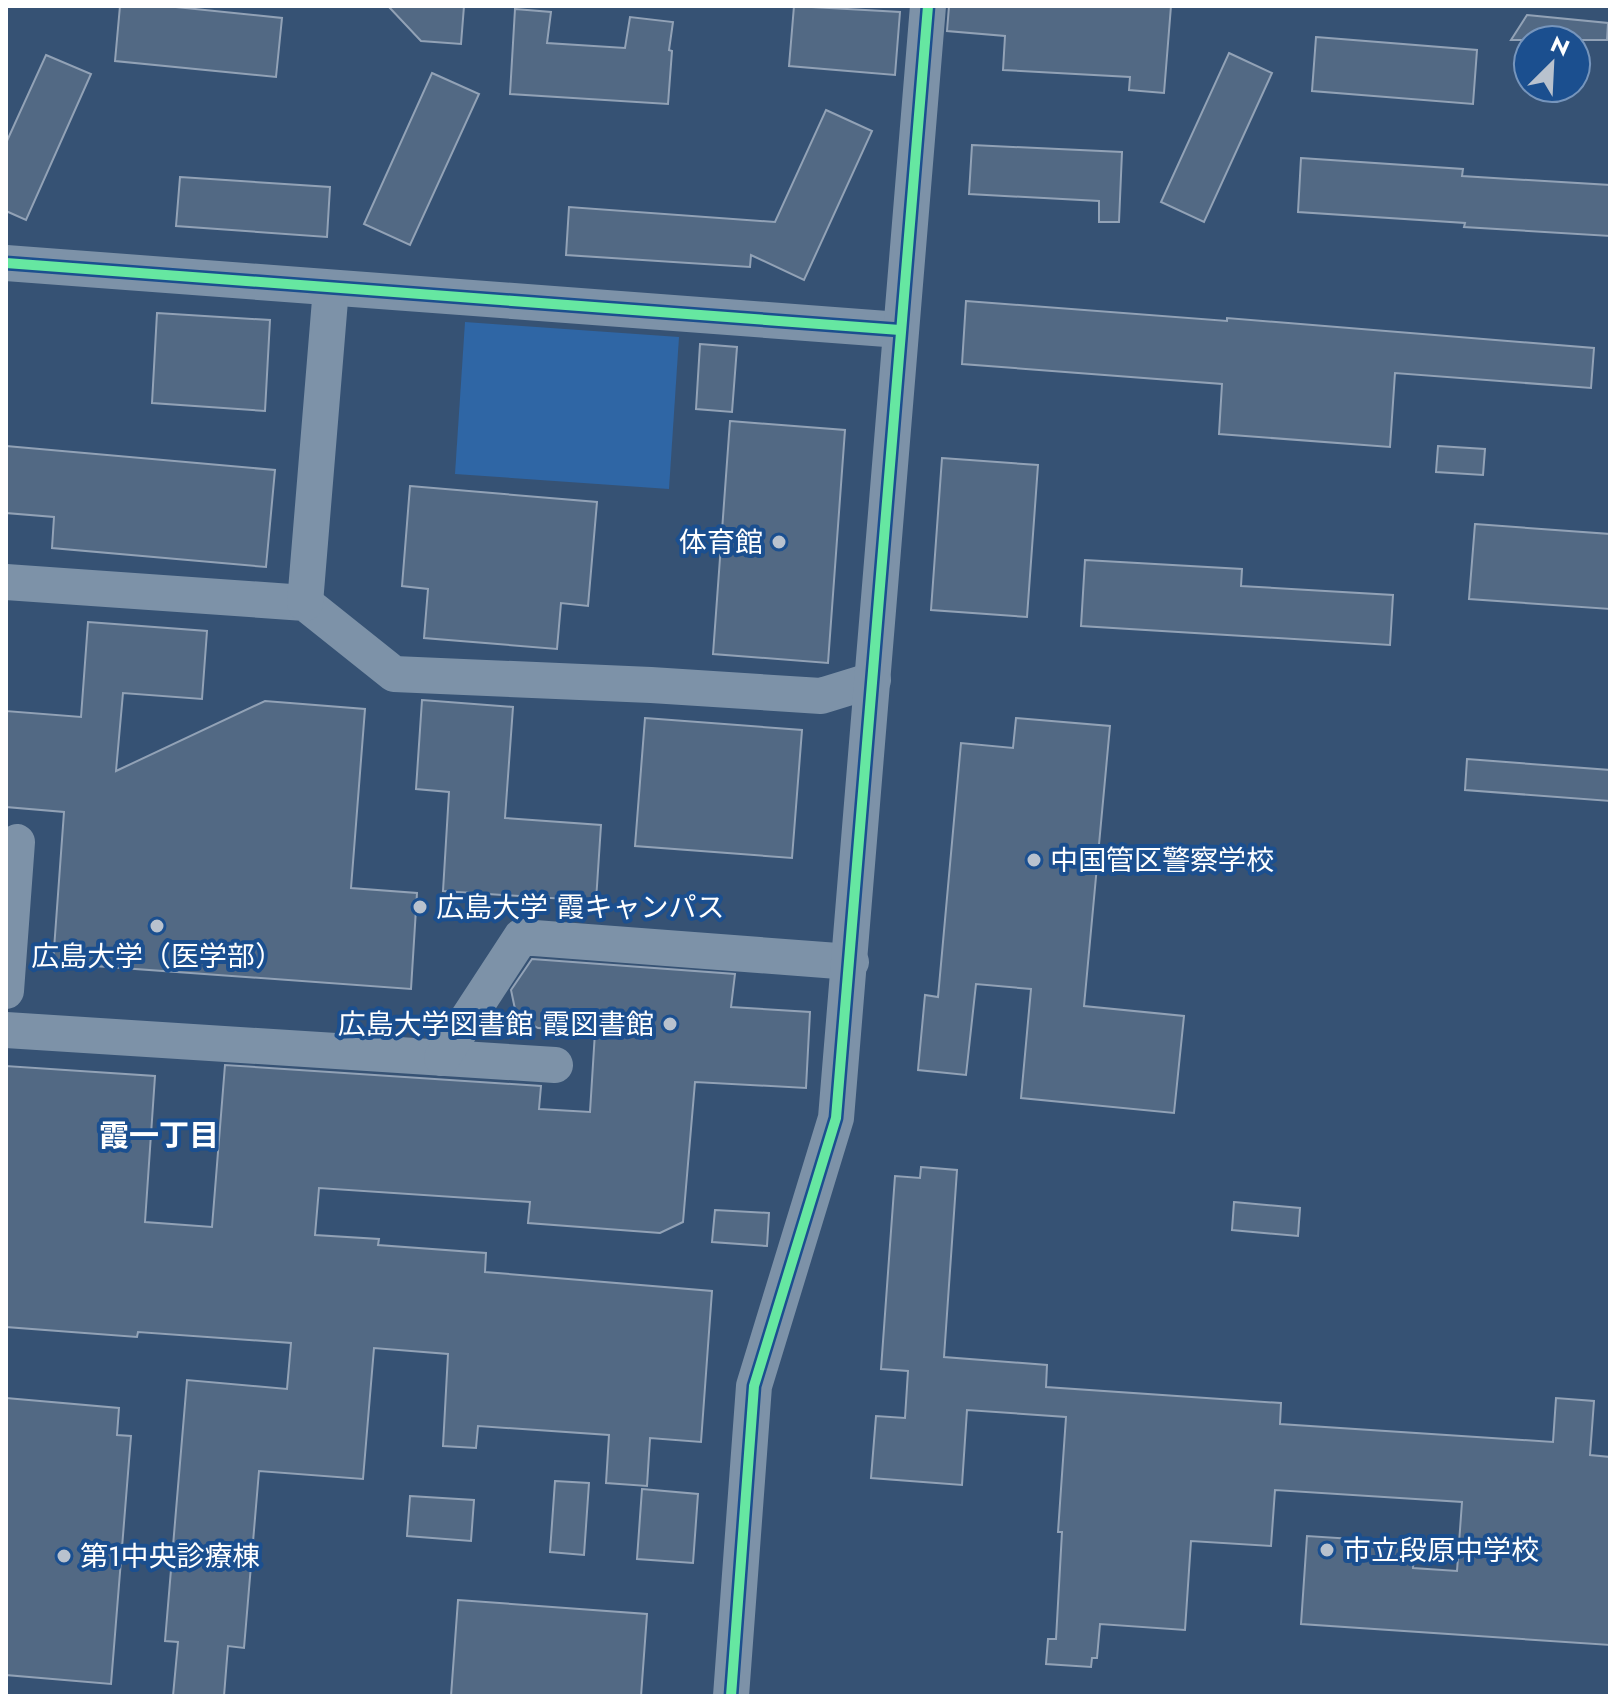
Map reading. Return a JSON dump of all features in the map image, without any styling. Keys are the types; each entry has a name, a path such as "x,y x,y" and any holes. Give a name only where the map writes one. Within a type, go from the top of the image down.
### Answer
{"street":[{"path":"731,1696 754,1386 836,1118 928,6"},
{"path":"6,263 900,330"},
{"path":"305,603 331,288"},
{"path":"6,582 305,603 394,674 821,696 873,680"},
{"path":"6,991 17,842"},
{"path":"442,1058 521,937 851,962"},
{"path":"6,1030 555,1065"}],"shaded area":[{"path":"465,322 679,337 669,489 455,474"}],"building":[{"path":"120,6 166,6 282,18 276,77 115,61"},
{"path":"388,6 464,6 461,44 421,41"},
{"path":"794,6 900,12 895,75 789,66"},
{"path":"949,6 1171,6 1164,93 1129,90 1130,77 1003,70 1005,36 947,31"},
{"path":"515,9 551,12 547,43 625,48 630,17 673,22 668,104 510,94"},
{"path":"1527,15 1608,23 1607,40 1592,40 1592,24 1521,24"},
{"path":"1316,37 1477,50 1473,104 1312,91"},
{"path":"1229,53 1272,73 1204,222 1161,202"},
{"path":"46,55 91,74 26,220 6,211 6,143"},
{"path":"432,73 479,94 410,245 364,224"},
{"path":"826,110 872,131 804,280 751,255 750,267 566,255 569,207 775,222"},
{"path":"972,145 1122,152 1119,222 1099,222 1099,201 969,194"},
{"path":"1301,158 1463,169 1462,176 1610,185 1610,236 1298,212"},
{"path":"180,177 330,187 327,237 176,226"},
{"path":"966,301 1227,321 1227,318 1594,348 1591,388 1395,373 1390,447 1219,434 1222,384 962,364"},
{"path":"157,313 270,320 265,411 152,403"},
{"path":"700,344 737,347 732,412 696,409"},
{"name":"体育館","path":"730,421 845,430 828,663 713,654"},
{"path":"6,446 275,470 266,567 52,548 54,517 6,513"},
{"path":"1438,446 1485,449 1483,475 1436,472"},
{"path":"942,458 1038,465 1027,617 931,610"},
{"path":"410,486 597,502 588,606 561,603 557,649 424,638 428,589 402,586"},
{"path":"1475,524 1610,534 1610,609 1469,599"},
{"path":"1085,560 1242,569 1241,586 1393,595 1390,645 1081,626"},
{"path":"88,622 207,631 202,699 123,693 116,771 265,701 365,709 351,888 417,893 411,989 53,963 64,812 6,807 6,711 81,717"},
{"path":"422,700 513,707 505,818 601,825 596,901 443,891 449,792 416,789"},
{"path":"645,718 802,730 792,858 635,846"},
{"path":"1016,718 1110,726 1084,1006 1184,1016 1174,1113 1021,1098 1031,989 976,984 966,1075 918,1070 925,995 938,997 961,743 1013,748"},
{"path":"1467,759 1610,770 1610,801 1465,790"},
{"path":"532,959 735,974 731,1007 810,1012 806,1088 695,1082 683,1222 660,1233 528,1223 530,1202 319,1188 315,1235 379,1239 378,1245 486,1253 485,1272 712,1291 701,1442 650,1438 647,1486 606,1483 609,1435 478,1426 476,1448 443,1446 448,1354 374,1348 363,1479 259,1471 244,1648 228,1646 224,1696 173,1696 178,1642 165,1641 187,1380 287,1389 291,1343 138,1332 137,1337 6,1327 6,1066 155,1076 145,1222 212,1227 225,1065 541,1086 539,1109 590,1112 595,1032 538,1028 524,1020 515,1009 511,990"},
{"path":"921,1167 957,1170 944,1357 1047,1365 1046,1387 1281,1403 1280,1424 1553,1442 1556,1398 1594,1401 1590,1455 1610,1457 1610,1645 1301,1624 1307,1536 1415,1543 1413,1568 1457,1571 1462,1502 1275,1490 1271,1546 1191,1541 1185,1630 1100,1624 1097,1658 1092,1658 1091,1667 1046,1664 1048,1639 1056,1639 1062,1532 1058,1532 1066,1417 967,1410 962,1485 871,1478 876,1416 905,1418 908,1371 881,1369 895,1176 920,1178"},
{"path":"1234,1202 1300,1208 1298,1236 1232,1230"},
{"path":"715,1210 769,1213 767,1246 712,1242"},
{"name":"第1中央診療棟","path":"6,1398 119,1408 117,1435 131,1436 111,1684 6,1675"},
{"path":"555,1481 589,1483 584,1555 550,1552"},
{"path":"642,1489 698,1494 693,1563 637,1559"},
{"path":"410,1496 474,1500 471,1541 407,1536"},
{"path":"458,1600 647,1614 641,1696 451,1696"}],"cycle path":[{"path":"731,1696 754,1386 836,1118 928,6"},
{"path":"6,263 900,330"}],"place":[{"name":"体育館","path":"779,542"},
{"name":"中国管区警察学校","path":"1034,860"},
{"name":"広島大学 霞キャンパス","path":"420,907"},
{"name":"広島大学（医学部）","path":"157,926"},
{"name":"広島大学図書館 霞図書館","path":"670,1024"},
{"name":"市立段原中学校","path":"1327,1550"},
{"name":"第1中央診療棟","path":"64,1556"}],"district":[{"name":"霞一丁目","path":"159,1136"}]}
